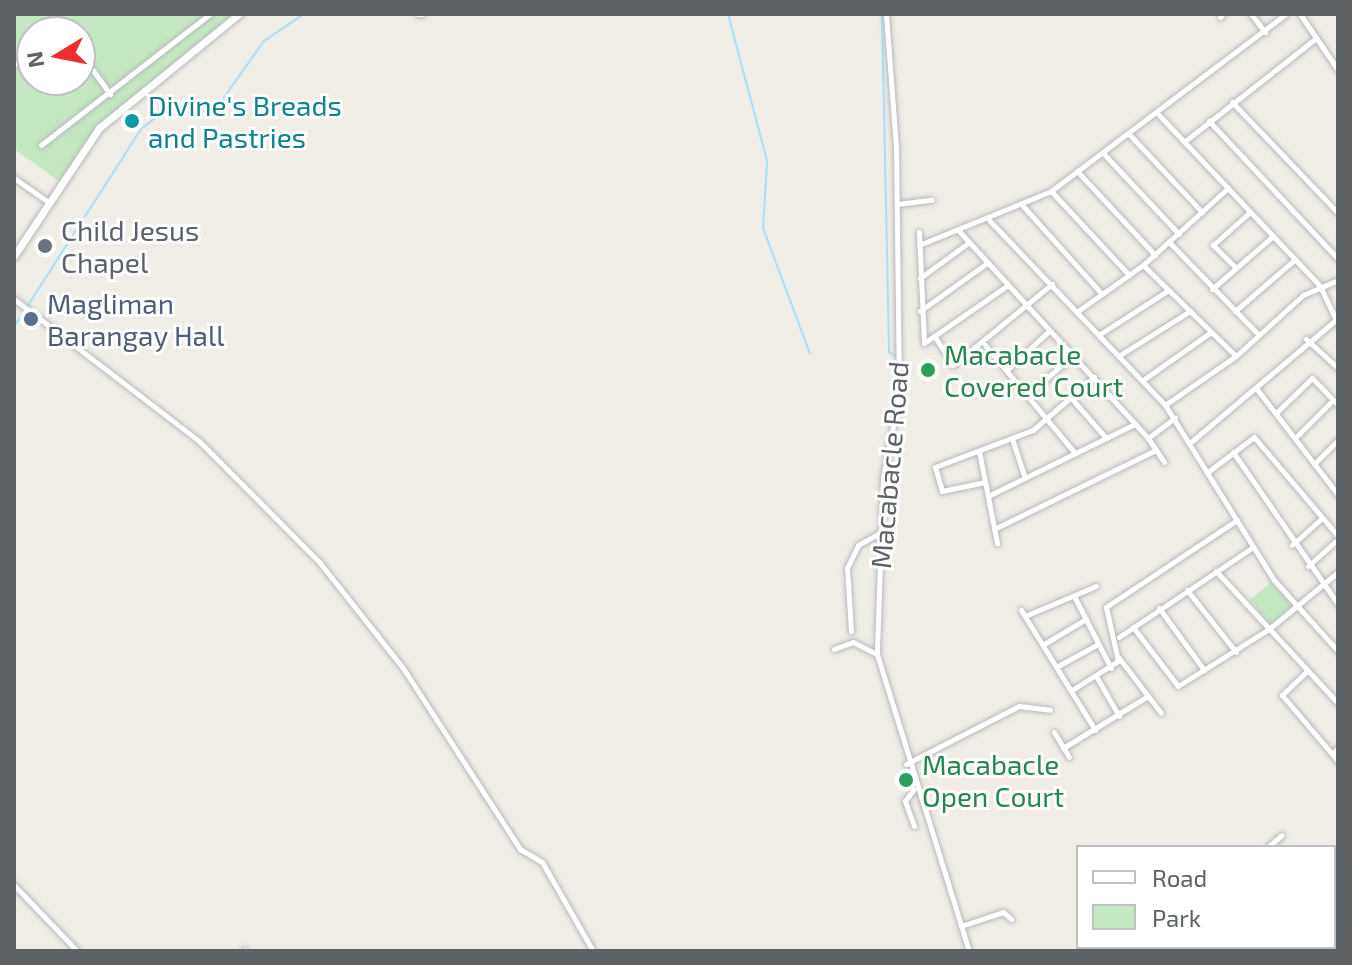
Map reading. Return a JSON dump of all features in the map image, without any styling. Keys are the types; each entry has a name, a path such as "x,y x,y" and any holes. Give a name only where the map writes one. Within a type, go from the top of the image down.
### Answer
{"street":[{"path":"41,145 210,14"},
{"path":"14,256 45,200 118,108 239,14"},
{"name":"Macabacle Road","path":"886,14 897,204 899,395 880,533 877,654 906,764 969,951"},
{"path":"1251,14 1265,32"},
{"path":"919,245 989,220 1051,191 1159,115 1286,14"},
{"path":"1300,14 1338,70"},
{"path":"1184,142 1315,39"},
{"path":"96,74 110,94"},
{"path":"1232,102 1338,213"},
{"path":"1159,115 1320,286 1337,321 1306,339 1256,388 1192,441"},
{"path":"1209,121 1338,259"},
{"path":"1129,134 1202,212"},
{"path":"1103,153 1179,234"},
{"path":"1077,171 1155,255"},
{"path":"14,178 45,200"},
{"path":"1078,311 1143,265 1228,188"},
{"path":"1051,191 1129,275"},
{"path":"897,204 932,200"},
{"path":"1023,206 1102,294"},
{"path":"1236,268 1213,245 1250,212"},
{"path":"989,220 1165,405 1192,441 1253,547 1295,606 1338,651"},
{"path":"959,231 1094,377 1148,438 1164,462"},
{"path":"919,232 921,340 935,337 1008,285"},
{"path":"1212,289 1273,236"},
{"path":"919,278 968,243"},
{"path":"1169,243 1258,334"},
{"path":"1235,311 1294,260"},
{"path":"920,311 987,263"},
{"path":"1143,265 1236,356"},
{"path":"1165,405 1236,356 1258,334 1320,286 1338,280"},
{"path":"935,337 953,365 985,345 1052,284"},
{"path":"1100,334 1167,291"},
{"path":"14,299 199,441 320,563 403,668 520,849 542,862 593,951"},
{"path":"1120,355 1190,311"},
{"path":"1007,370 1049,331"},
{"path":"1143,380 1211,332"},
{"path":"1306,339 1338,368"},
{"path":"985,345 1030,393 1075,453"},
{"path":"1030,393 1073,355"},
{"path":"985,482 942,491 935,473 1049,419 1094,377"},
{"path":"1276,413 1312,378 1336,403 1295,438"},
{"path":"1256,388 1338,495"},
{"path":"1072,399 1106,438"},
{"path":"1148,438 1175,418"},
{"path":"988,496 1135,424"},
{"path":"1209,471 1254,437 1338,537 1308,566"},
{"path":"1012,439 1025,478"},
{"path":"1314,464 1338,440"},
{"path":"994,529 1156,450"},
{"path":"979,451 997,543"},
{"path":"1233,452 1320,586 1338,604"},
{"path":"1292,545 1322,518"},
{"path":"1161,713 1119,658 1106,607 1237,520"},
{"path":"851,631 847,568 858,545 880,533"},
{"path":"1119,637 1253,547"},
{"path":"1216,571 1338,703"},
{"path":"1133,627 1178,686 1269,629 1338,572"},
{"path":"1025,616 1096,586"},
{"path":"1187,590 1236,652"},
{"path":"1074,596 1111,668"},
{"path":"1159,608 1204,670"},
{"path":"1021,610 1095,730"},
{"path":"1044,644 1086,619"},
{"path":"834,649 853,642 877,654"},
{"path":"1058,666 1098,644"},
{"path":"1072,690 1111,668 1119,658"},
{"path":"1307,671 1282,695 1338,761"},
{"path":"1096,676 1119,716"},
{"path":"1063,748 1148,696"},
{"path":"906,764 1019,706 1050,710"},
{"path":"1054,732 1069,757"},
{"path":"1332,754 1338,748"},
{"path":"914,826 905,801 915,789"},
{"path":"1270,845 1282,835"},
{"path":"1275,841 1278,845"},
{"path":"14,885 77,951"},
{"path":"961,926 1003,912 1011,919"}],"green space":[{"path":"14,14 239,14 118,108 59,181 14,149"},
{"path":"1271,582 1292,606 1271,624 1250,600"}],"waterway":[{"path":"14,327 141,129 175,103 189,112 215,110 264,41 304,14"},
{"path":"728,14 767,161 763,228 810,354"},
{"path":"882,14 889,352 896,356"}],"place":[{"name":"Divine's Breads and Pastries","path":"132,121"},
{"name":"Child Jesus Chapel","path":"45,246"},
{"name":"Magliman Barangay Hall","path":"31,319"},
{"name":"Macabacle Covered Court","path":"928,370"},
{"name":"Macabacle Open Court","path":"906,780"}]}
